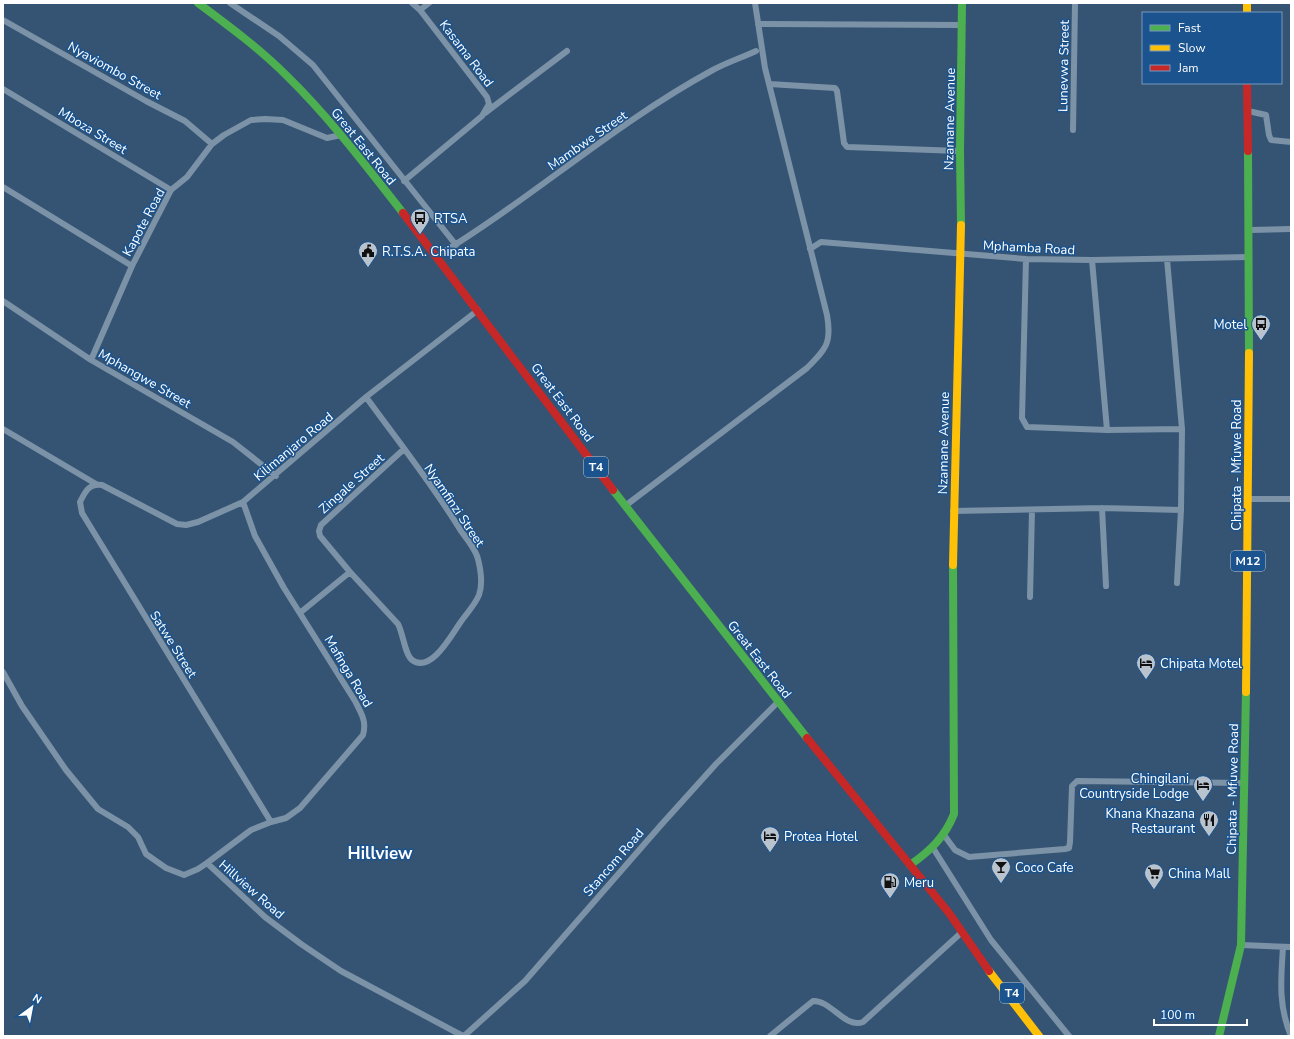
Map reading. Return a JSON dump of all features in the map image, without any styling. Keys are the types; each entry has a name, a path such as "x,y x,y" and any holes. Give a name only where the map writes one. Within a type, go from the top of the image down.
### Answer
{"main road":[{"name":"Great East Road","path":"198,3 232,28 287,76 341,135 437,256 625,506 778,702 910,865 962,932 1039,1036"},
{"name":"Nzamane Avenue","path":"910,865 933,848 944,835 954,814 953,511 956,386 962,254 960,151 962,3"},
{"name":"Chipata - Mfuwe Road","path":"1219,1036 1241,945 1248,566 1249,230 1247,84"},
{"name":"Great East Road","path":"975,950 1047,1036"}],"street":[{"path":"230,3 279,36 312,65 456,245"},
{"name":"Kasama Road","path":"412,3 420,10 487,97 489,104 482,116"},
{"path":"420,10 429,3"},
{"path":"625,506 807,368 821,354 828,342 830,332 827,315 769,84 755,3"},
{"name":"Lunevwa Street","path":"1073,130 1075,3"},
{"name":"Nyaviombo Street","path":"3,20 146,101 185,121 212,144"},
{"path":"758,24 962,25"},
{"path":"404,181 482,116 567,51"},
{"name":"Mambwe Street","path":"437,256 456,245 645,112 712,70 756,51"},
{"path":"769,84 835,88 837,91 844,143 848,147 960,151"},
{"name":"Mboza Street","path":"3,89 171,190"},
{"path":"1248,111 1266,115 1271,140 1291,142"},
{"name":"Kapote Road","path":"3,187 132,266 171,190 187,177 212,144 224,135 251,120 265,119 282,120 327,138 341,135"},
{"path":"1249,230 1291,229"},
{"name":"Mphamba Road","path":"810,250 821,242 1026,259 1092,260 1249,257"},
{"path":"1026,259 1024,423 1027,428 1107,430 1182,429"},
{"path":"1166,259 1182,429 1181,510 1177,584"},
{"path":"1092,260 1107,430"},
{"path":"91,360 132,266"},
{"name":"Mphangwe Street","path":"3,301 91,360 234,442 276,476"},
{"name":"Kilimanjaro Road","path":"3,429 99,485 177,524 186,525 198,522 243,502 276,476 366,397 478,310"},
{"name":"Nyamfinzi Street","path":"366,397 455,521 478,557 481,586 478,597 454,631"},
{"name":"Zingale Street","path":"404,450 321,525 319,531 320,536 350,572 398,624 403,632 408,655 412,660 424,662 435,657 444,648 454,631"},
{"name":"Satwe Street","path":"99,485 90,486 84,492 80,502 82,513 271,822"},
{"path":"1247,499 1291,499"},
{"name":"Mafinga Road","path":"207,863 251,830 286,818 300,808 363,735 366,727 365,720 355,701 301,612 284,588 255,536 243,502"},
{"path":"953,511 1102,508 1181,510"},
{"path":"1102,508 1106,586"},
{"path":"1030,597 1032,510"},
{"path":"301,612 350,572"},
{"name":"Hillview Road","path":"3,672 22,706 66,770 98,809 128,827 138,837 146,854 166,868 184,874 207,863 265,917 301,944 341,971 463,1036"},
{"name":"Stancom Road","path":"463,1036 525,981 716,764 778,702"},
{"path":"944,835 955,850 969,857 1065,849 1069,848 1070,842 1072,786 1077,781 1244,783"},
{"path":"933,848 991,940 1069,1036"},
{"path":"770,1036 813,1001 819,1001 825,1004 851,1023 857,1024 862,1022 962,932"},
{"path":"1241,945 1291,947"},
{"path":"1283,947 1280,999 1291,1036"}],"traffic: fast":[{"path":"198,3 255,47 303,92 347,143 403,213"},
{"path":"961,225 960,151 962,3"},
{"path":"1248,151 1249,353"},
{"path":"613,490 807,738"},
{"path":"910,865 936,843 946,830 954,814 953,565"},
{"path":"1219,1036 1241,945 1246,692"}],"traffic: slow":[{"path":"1247,3 1247,12"},
{"path":"953,565 961,225"},
{"path":"1246,692 1249,353"},
{"path":"989,971 1039,1036"}],"traffic: jam":[{"path":"1247,84 1248,151"},
{"path":"403,213 613,490"},
{"path":"807,738 949,913 989,971"}],"place":[{"name":"RTSA","path":"420,235"},
{"name":"R.T.S.A. Chipata","path":"368,268"},
{"name":"Motel","path":"1261,341"},
{"name":"Chipata Motel","path":"1146,680"},
{"name":"Chingilani Countryside Lodge","path":"1203,802"},
{"name":"Khana Khazana Restaurant","path":"1209,837"},
{"name":"Protea Hotel","path":"770,853"},
{"name":"Coco Cafe","path":"1001,884"},
{"name":"China Mall","path":"1154,890"},
{"name":"Meru","path":"890,899"}],"district":[{"name":"Hillview","path":"380,853"}]}
